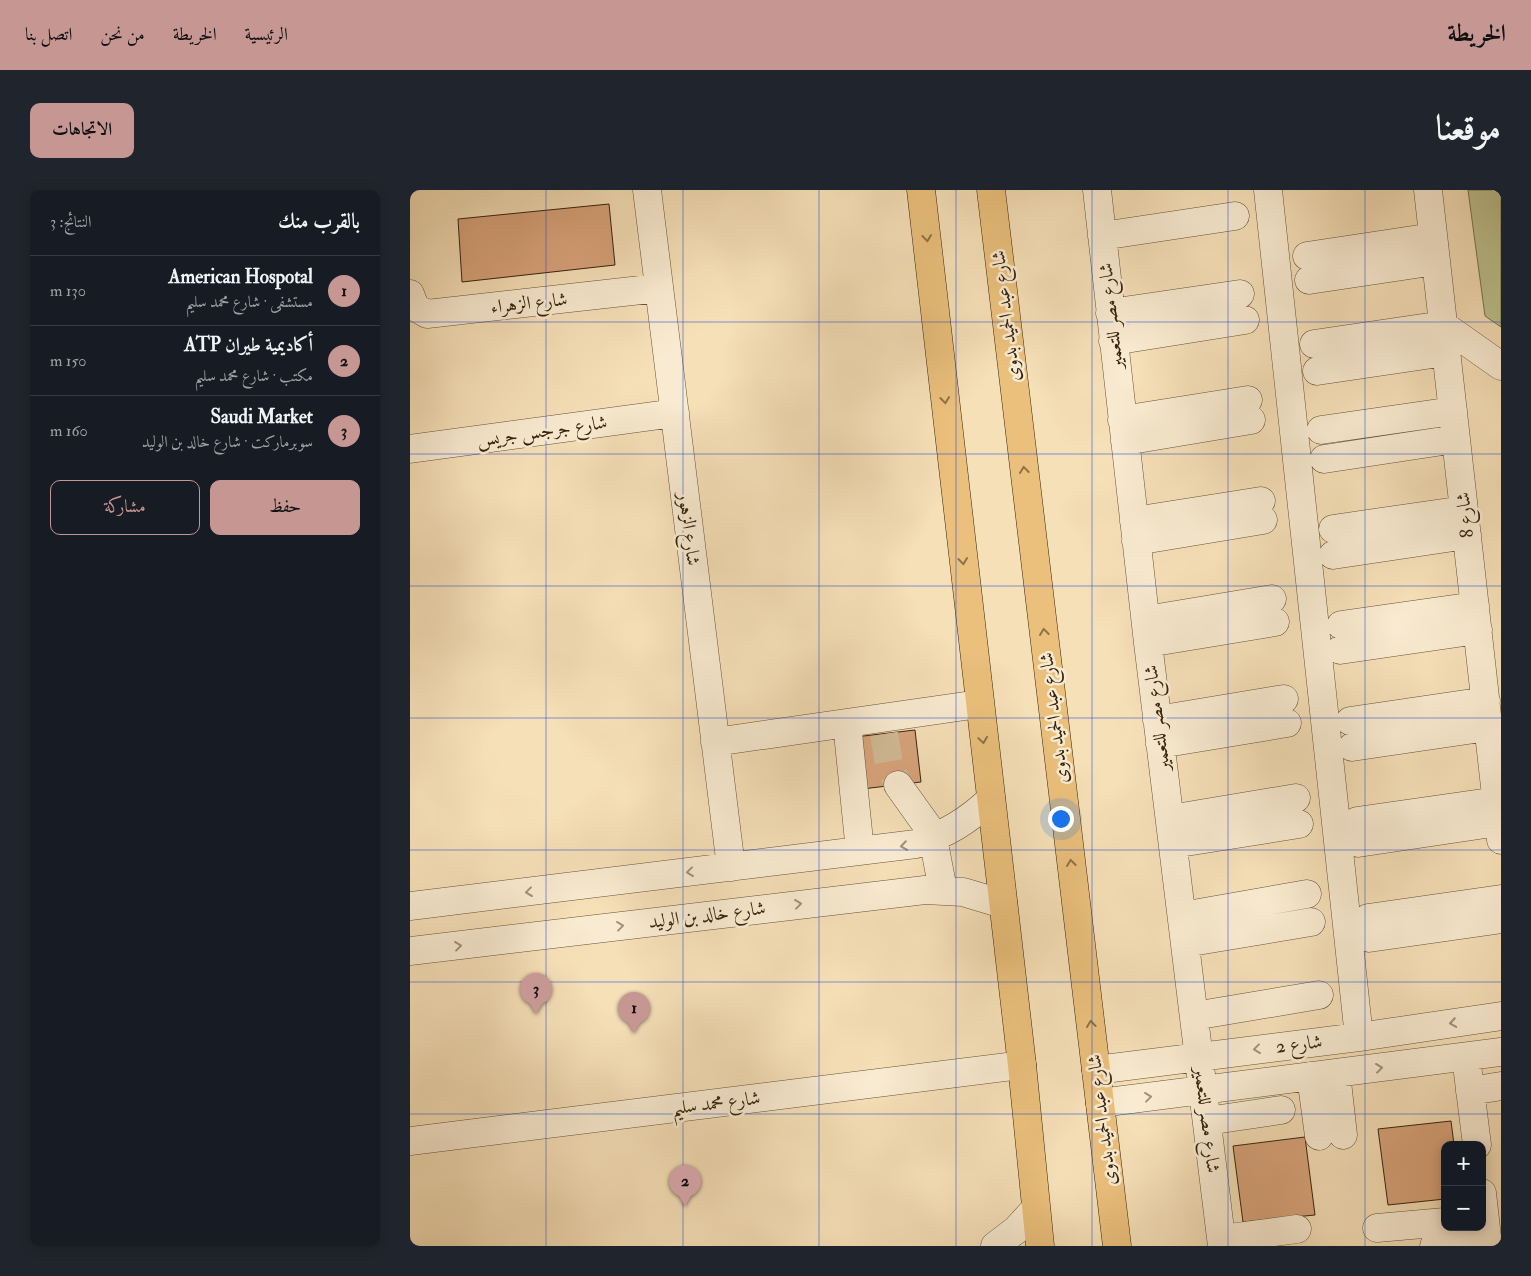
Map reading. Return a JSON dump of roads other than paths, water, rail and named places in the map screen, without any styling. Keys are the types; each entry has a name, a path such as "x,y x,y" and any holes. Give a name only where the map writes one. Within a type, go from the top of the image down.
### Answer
{"main road":[{"path":"921,190 1022,1065 1040,1246"},
{"name":"شارع عبد الحميد بدوى","path":"991,190 1117,1246"}],"street":[{"name":"شارع الزهور","path":"647,190 731,867"},
{"name":"شارع مصر للتعمير","path":"1097,190 1135,531 1222,1242"},
{"path":"1268,190 1359,1037"},
{"name":"شارع 8","path":"1428,190 1499,821"},
{"path":"1102,236 1235,216"},
{"path":"1308,268 1435,249"},
{"name":"شارع الزهراء","path":"410,294 415,307 427,314 659,288"},
{"path":"1110,314 1243,307 1113,341"},
{"path":"1314,344 1445,338 1501,366"},
{"path":"1317,370 1445,338"},
{"path":"1123,430 1250,410"},
{"path":"1321,430 1453,411"},
{"name":"شارع جرجس جريس","path":"410,449 675,413"},
{"path":"1324,459 1456,439"},
{"path":"1135,531 1262,510"},
{"path":"1333,542 1466,522"},
{"path":"1147,631 1274,610"},
{"path":"1341,637 1476,618"},
{"path":"715,742 847,723 883,726 979,704"},
{"path":"1159,732 1285,711"},
{"path":"1351,734 1487,714"},
{"path":"847,723 860,851"},
{"path":"898,785 922,816 933,838 943,890"},
{"path":"410,906 916,844 933,838 972,817 991,799"},
{"path":"1171,832 1297,811"},
{"path":"1357,832 1499,821"},
{"name":"شارع خالد بن الوليد","path":"410,951 902,892 943,890 972,894 1003,904"},
{"path":"1182,916 1307,894"},
{"path":"1501,899 1368,928 1501,919"},
{"path":"1185,943 1311,922"},
{"path":"1194,1016 1319,995"},
{"name":"شارع 2","path":"1096,1070 1359,1037 1501,1016"},
{"name":"شارع 2","path":"1100,1103 1501,1052"},
{"path":"1466,1057 1476,1141"},
{"name":"شارع محمد سليم","path":"410,1141 1022,1065"},
{"path":"1324,1075 1331,1135"},
{"path":"1470,1091 1501,1086"},
{"path":"1207,1121 1281,1110"},
{"path":"1434,1246 1487,1218 1501,1194"},
{"path":"995,1246 1016,1230 1035,1209"},
{"path":"1377,1228 1441,1222"},
{"path":"1222,1242 1297,1229"}],"tunnel":[{"path":"884,734 889,764 898,785"}],"place":[{"name":"Saudi Market","path":"536,1014"},
{"name":"American Hospotal","path":"634,1033"},
{"name":"أكاديمية طيران ATP","path":"685,1206"}]}
